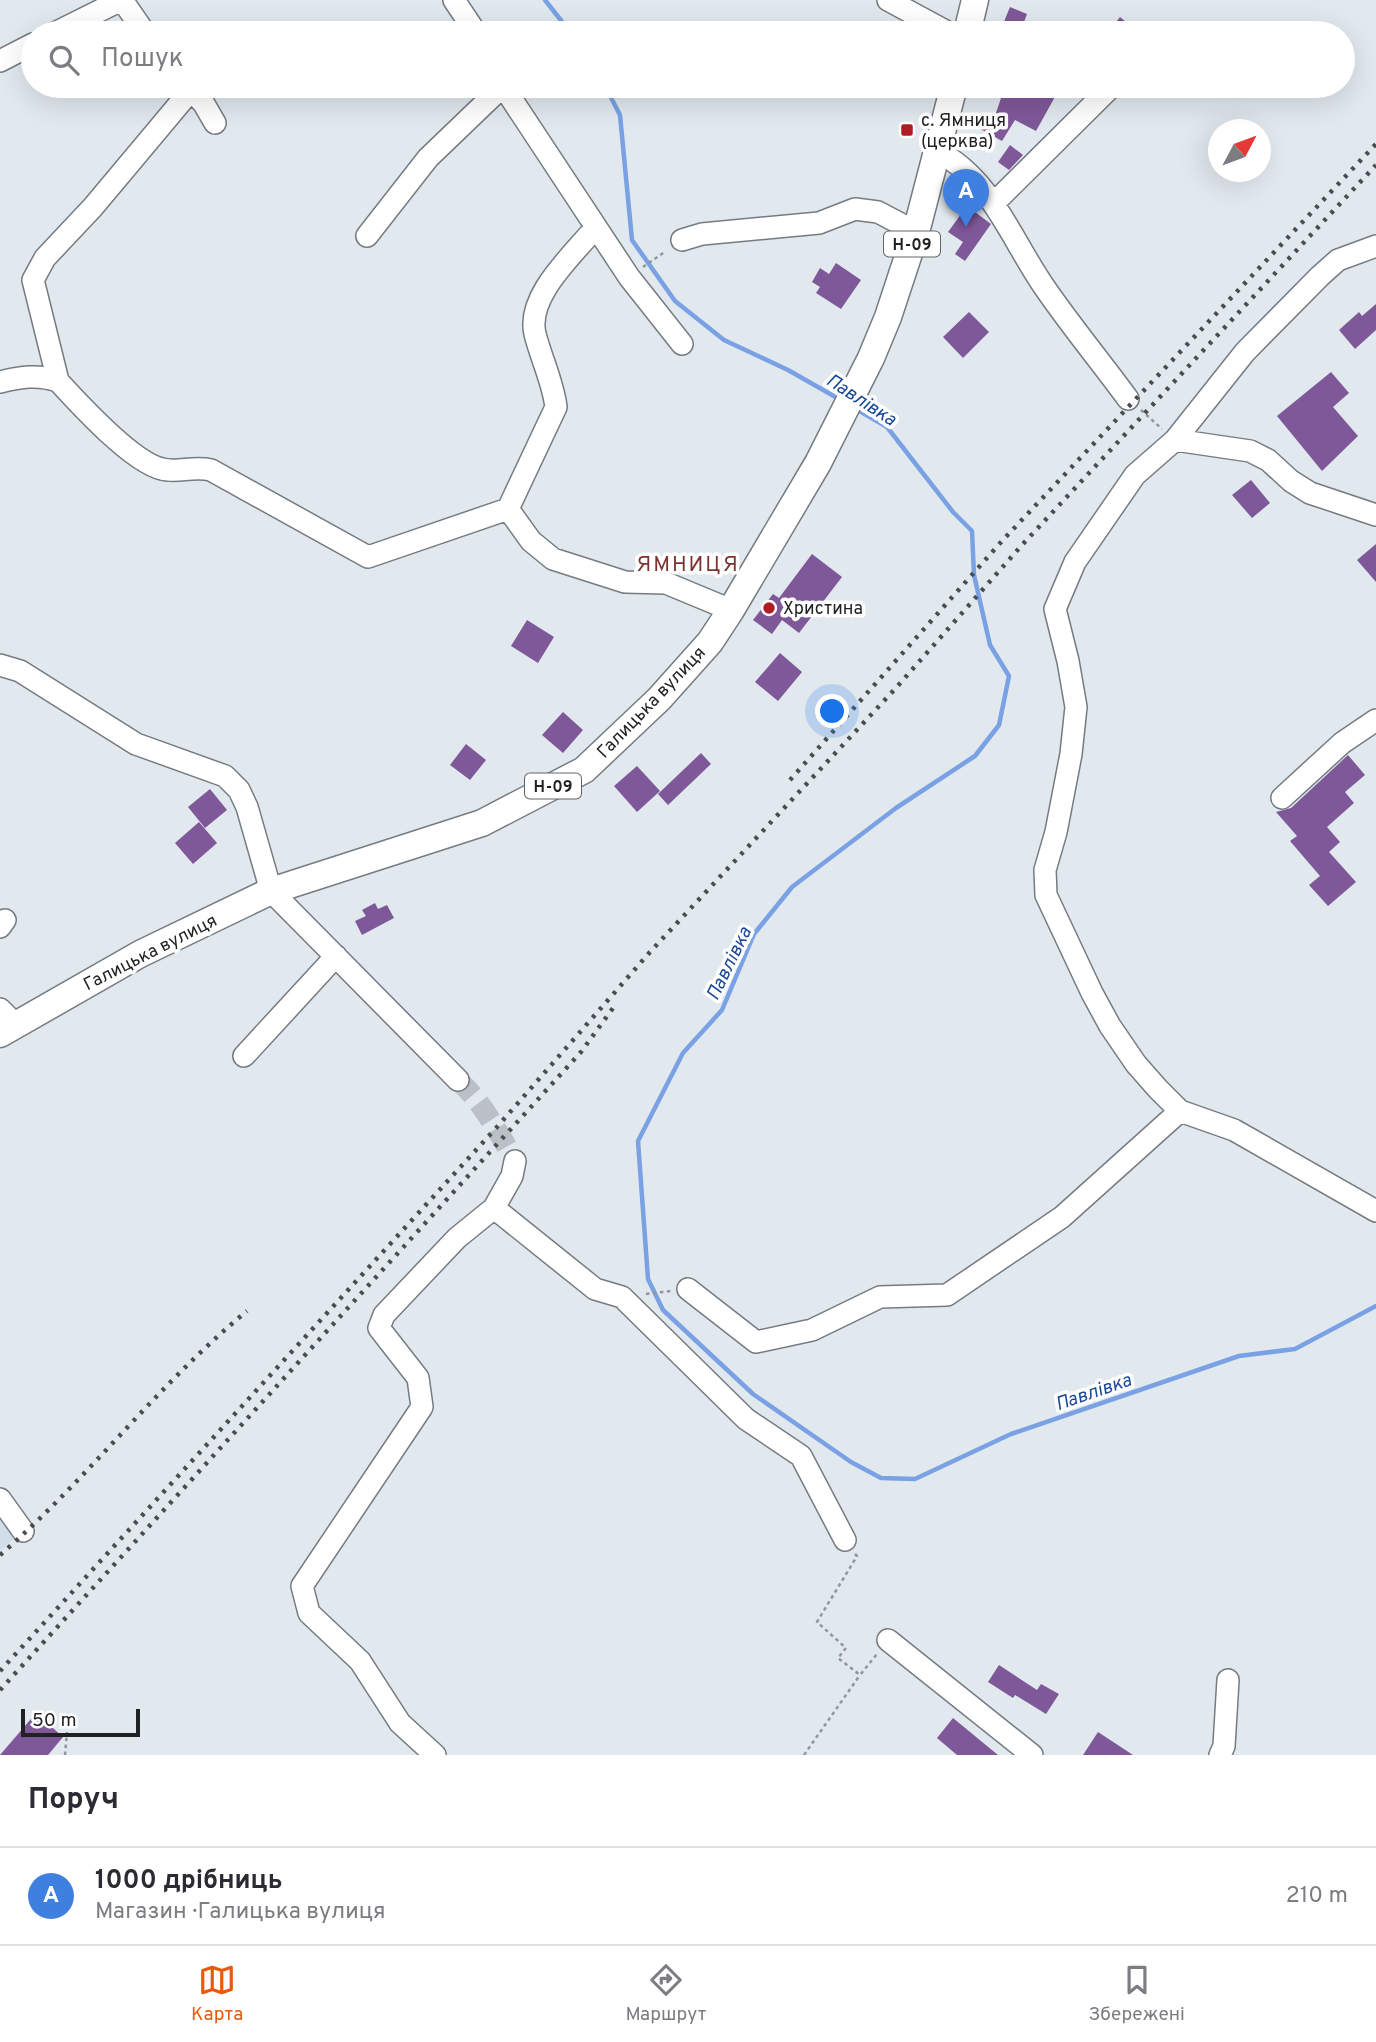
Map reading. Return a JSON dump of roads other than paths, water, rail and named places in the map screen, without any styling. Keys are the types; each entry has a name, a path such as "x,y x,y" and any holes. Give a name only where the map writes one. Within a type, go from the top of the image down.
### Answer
{"main road":[{"path":"970,21 975,0"},
{"name":"Галицька вулиця","path":"5,1023 271,891 482,823 584,770 659,699 710,642 731,610 818,463 871,358 888,317 916,232 951,98"}],"street":[{"path":"79,21 121,0 136,21"},
{"path":"454,0 468,21"},
{"path":"888,0 927,21"},
{"path":"0,61 21,50"},
{"path":"58,381 33,280 45,258 93,207 182,98"},
{"path":"199,98 215,123"},
{"path":"367,236 428,158 490,98"},
{"path":"511,98 629,277 682,344"},
{"path":"994,203 1101,98"},
{"path":"937,151 953,159 994,203 1044,286 1128,399"},
{"path":"682,240 702,234 819,223 855,209 878,212 916,232"},
{"path":"0,382 29,376 45,376 58,381 116,439 152,465 163,470 197,467 211,470 368,557 508,509 556,407 535,333 535,307 543,292 595,228"},
{"path":"1376,246 1338,260 1245,352 1175,440 1135,475 1075,562 1055,609 1076,707 1069,767 1045,870 1046,895 1104,1015 1136,1064 1180,1111 1234,1130 1376,1211"},
{"path":"1175,440 1250,451 1268,460 1291,481 1310,493 1376,515"},
{"path":"508,509 531,541 553,559 625,582 666,583 731,610"},
{"path":"0,665 20,671 136,744 225,776 239,790 247,807 271,891 458,1080"},
{"path":"1282,798 1342,743 1376,720"},
{"path":"244,1056 336,956"},
{"path":"683,1289 756,1342 812,1330 880,1297 947,1295 1062,1217 1180,1111"},
{"path":"435,1755 400,1723 360,1661 309,1613 302,1586 422,1407 418,1378 379,1328 384,1315 457,1238 494,1208 512,1176 515,1161"},
{"path":"494,1208 595,1289 622,1297 746,1419 801,1456 845,1539"},
{"path":"0,1499 23,1531"},
{"path":"888,1640 1032,1755"},
{"path":"1220,1755 1224,1746 1228,1680"}],"waterway":[{"name":"Павлівка","path":"545,0 562,21"},
{"name":"Павлівка","path":"611,98 620,115 632,240 675,301 724,340 788,370 839,399"},
{"name":"Павлівка","path":"856,409 887,427 953,512 972,531 974,575 990,645 1009,676 999,725 975,756 896,808 792,887 754,934 722,1010 683,1053 638,1141 648,1279 663,1310 753,1394 851,1462 881,1478 915,1479 1011,1434 1239,1356 1295,1349 1376,1306"}],"tunnel":[{"path":"458,1080 483,1108 515,1161"}],"railway":[{"path":"790,780 1002,541 1376,144"},
{"path":"0,1671 497,1127 650,952 895,689 1022,545 1376,165"},
{"path":"0,1690 581,1052 613,1008"},
{"path":"0,1555 63,1495 183,1370 247,1311"}],"place":[{"name":"с. Ямниця (церква)","path":"907,130"},
{"name":"1000 дрібниць","path":"966,227"},
{"name":"Христина","path":"769,608"}],"district":[{"name":"ЯМНИЦЯ","path":"688,564"}]}
